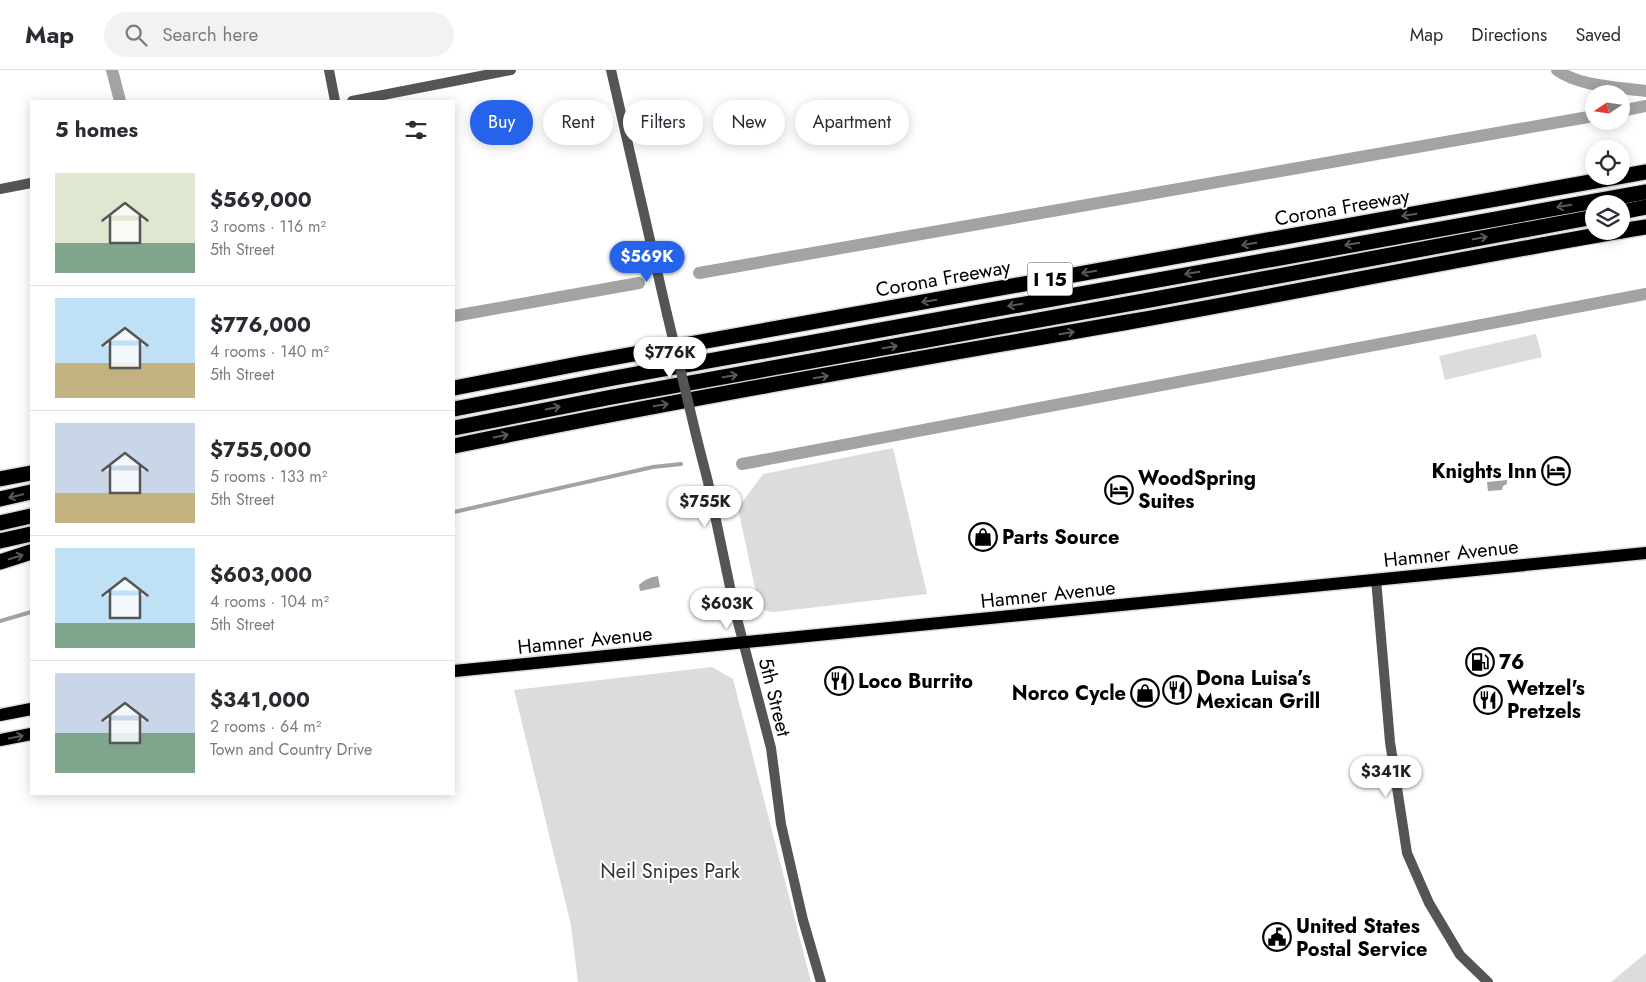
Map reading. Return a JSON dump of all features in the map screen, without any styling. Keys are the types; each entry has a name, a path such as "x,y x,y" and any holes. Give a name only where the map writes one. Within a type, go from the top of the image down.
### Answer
{"highway":[{"name":"Corona Freeway","path":"455,388 1646,172"},
{"path":"455,409 614,378 1646,192"},
{"path":"1379,239 1491,200"},
{"path":"1630,210 1646,207"},
{"path":"455,428 612,397 1155,299 1585,219"},
{"path":"1630,230 1646,227"},
{"path":"455,446 588,418 1190,311 1585,237"},
{"path":"1380,256 1500,252"},
{"path":"0,469 30,468"},
{"path":"0,479 30,473"},
{"path":"0,499 30,492"},
{"path":"0,523 30,516"},
{"path":"0,541 30,534"},
{"path":"0,562 30,552"}],"main road":[{"name":"Hamner Avenue","path":"455,672 1646,553"},
{"path":"0,715 30,709"},
{"path":"0,740 30,734"}],"street":[{"path":"328,70 335,100"},
{"path":"357,100 510,70"},
{"name":"5th Street","path":"611,70 744,643 771,748 783,834 803,920 821,982"},
{"path":"0,189 30,183"},
{"path":"1376,579 1390,742 1406,853 1428,903 1460,955 1488,982"}],"green space":[{"path":"1536,334 1542,357 1445,380 1439,356"},
{"path":"893,448 927,594 775,612 763,609 758,602 738,508 763,474"},
{"name":"Neil Snipes Park","path":"712,667 733,679 811,982 578,982 571,925 514,690"},
{"path":"1646,953 1646,982 1611,982"}],"shaded area":[{"path":"1507,480 1507,484 1503,486 1502,490 1488,491 1487,482"},
{"path":"658,576 660,587 640,591 639,585 641,583"}],"waterway":[{"path":"112,70 120,100"},
{"path":"1557,70 1566,76 1588,83 1646,91"},
{"path":"1630,109 1646,106"},
{"path":"699,273 1585,118"},
{"path":"455,316 639,283"},
{"path":"742,464 1646,294"},
{"path":"455,512 653,467 681,464"},
{"path":"0,621 30,612"}],"place":[{"name":"Knights Inn","path":"1556,471"},
{"name":"WoodSpring Suites","path":"1119,490"},
{"name":"Parts Source","path":"983,537"},
{"name":"76","path":"1480,662"},
{"name":"Loco Burrito","path":"839,681"},
{"name":"Dona Luisa’s Mexican Grill","path":"1177,690"},
{"name":"Norco Cycle","path":"1145,693"},
{"name":"Wetzel's Pretzels","path":"1488,700"},
{"name":"United States Postal Service","path":"1277,937"}]}
